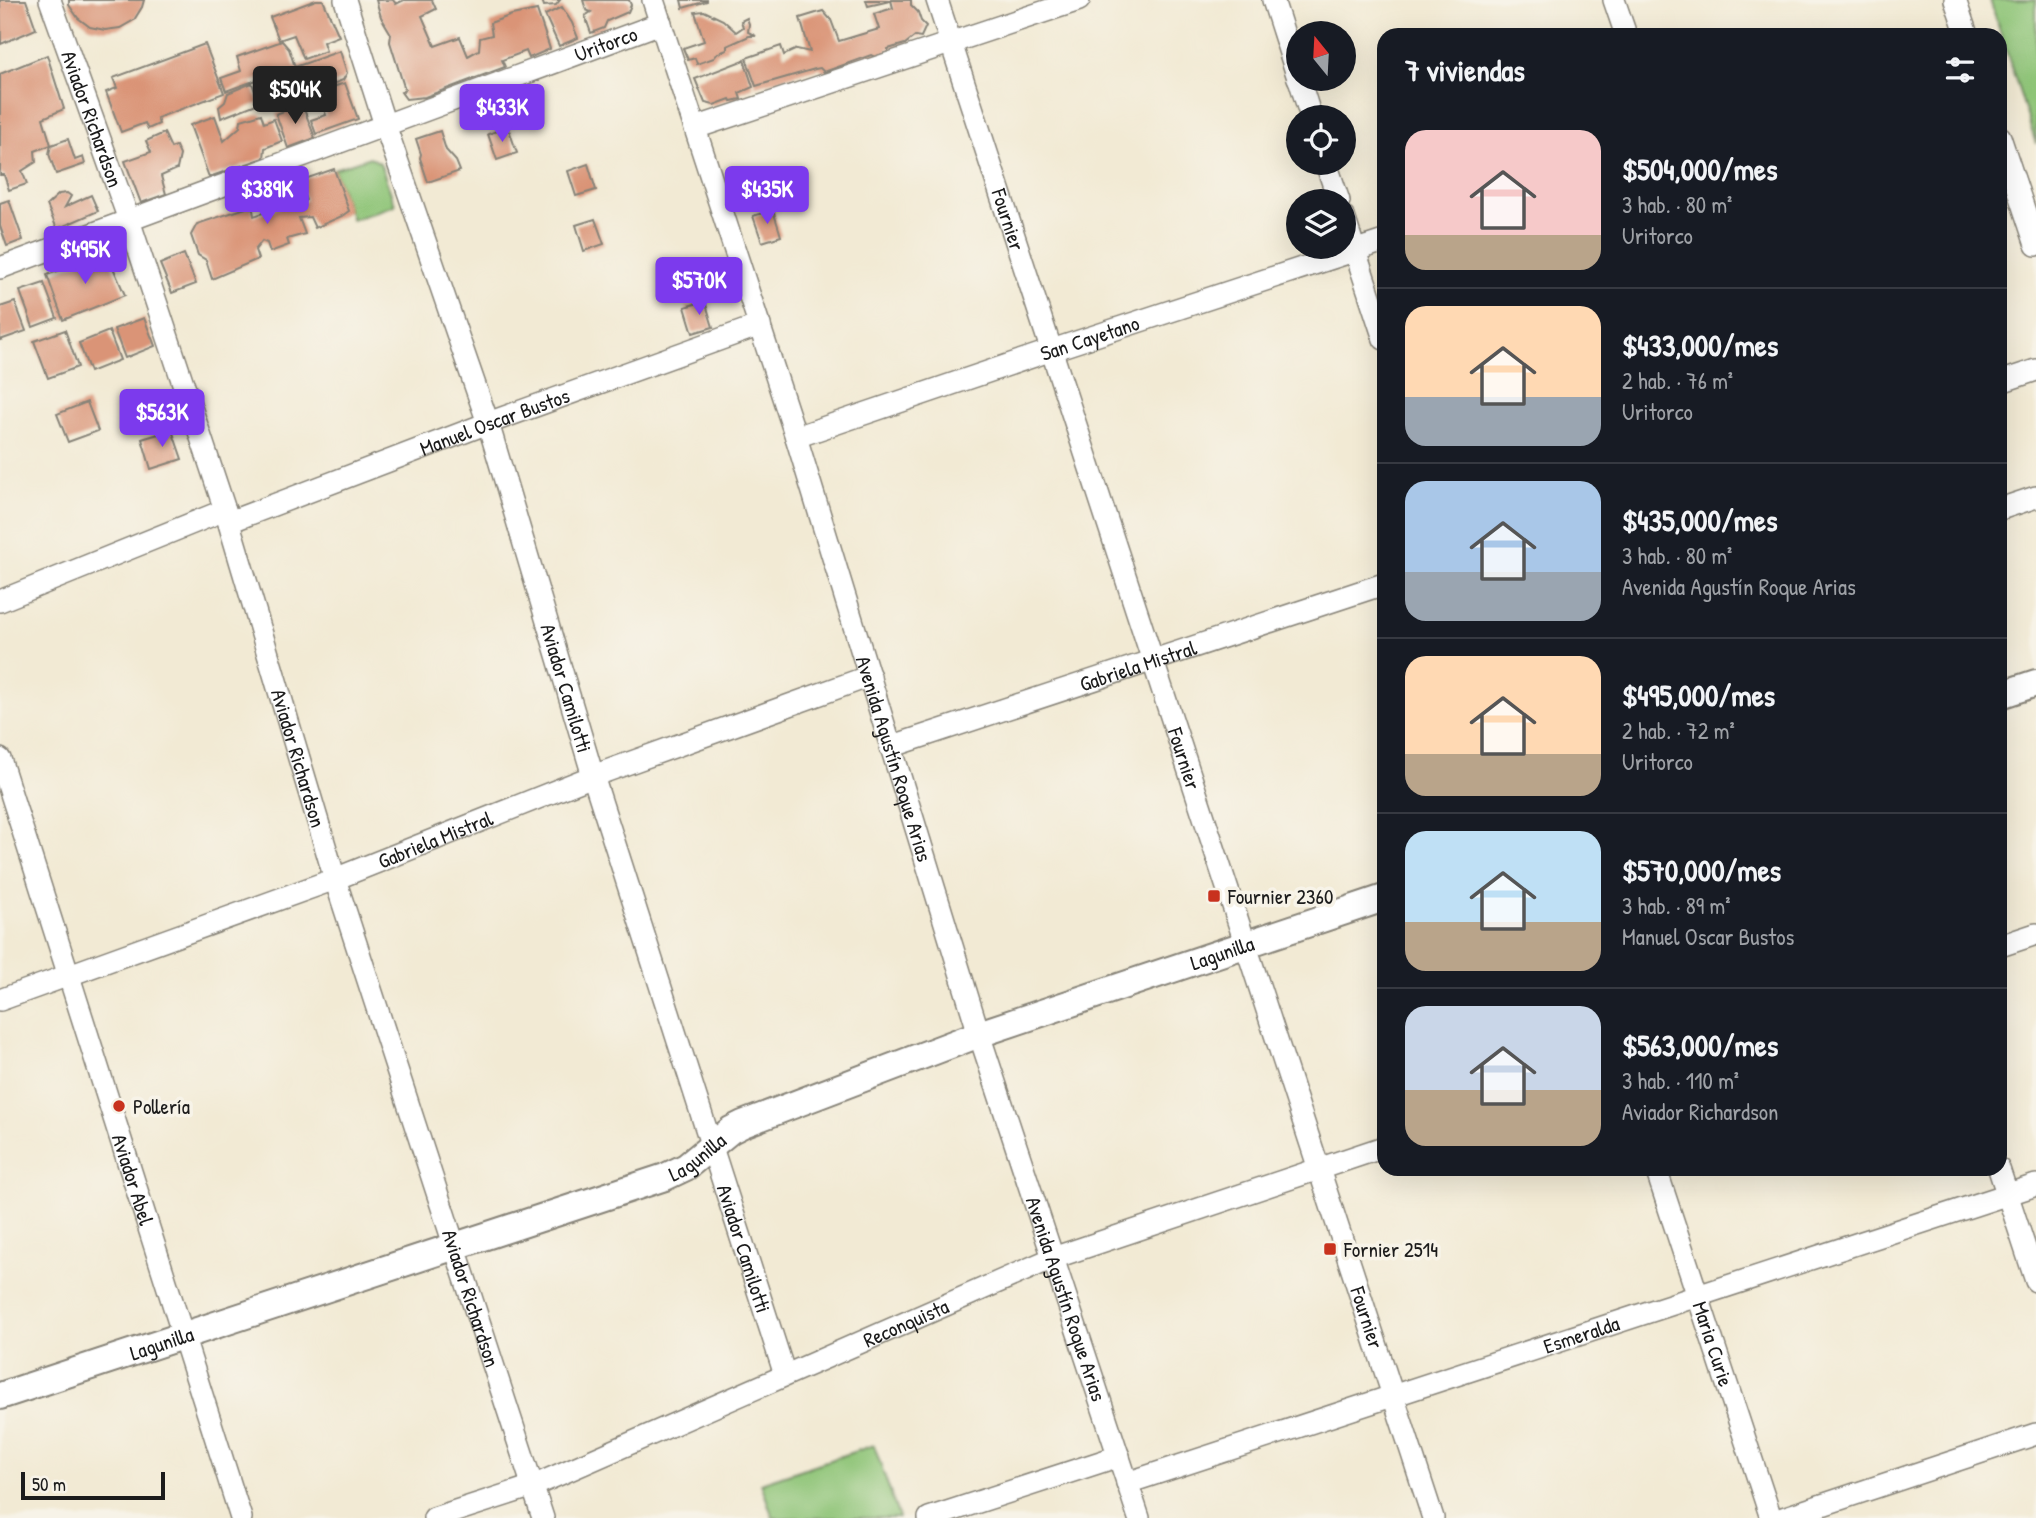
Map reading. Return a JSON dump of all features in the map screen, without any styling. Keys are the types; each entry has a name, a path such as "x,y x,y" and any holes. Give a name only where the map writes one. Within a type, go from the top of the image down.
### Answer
{"main road":[{"path":"2007,693 2036,683"},
{"name":"Lagunilla","path":"0,1396 664,1177 686,1167 731,1130 743,1124 979,1034 1377,900"}],"street":[{"name":"Aviador Richardson","path":"50,0 129,220 227,516 335,879 543,1518"},
{"name":"Aviador Camilotti","path":"345,0 488,424 593,776 785,1375"},
{"name":"Avenida Agustín Roque Arias","path":"653,0 796,437 979,1034 1139,1518"},
{"name":"Fournier","path":"937,0 1433,1518"},
{"path":"695,128 1079,0"},
{"path":"1273,0 1286,39"},
{"path":"1615,0 1624,28"},
{"path":"1955,0 1965,28"},
{"name":"Uritorco","path":"0,268 661,23"},
{"path":"2007,148 2026,182 2036,245"},
{"name":"San Cayetano","path":"1356,250 1377,243"},
{"path":"1356,253 1377,318"},
{"name":"San Cayetano","path":"796,437 1328,259"},
{"name":"Manuel Oscar Bustos","path":"0,601 227,516 760,325"},
{"path":"2007,380 2036,370"},
{"path":"2007,507 2036,497"},
{"name":"Gabriela Mistral","path":"890,747 1377,586"},
{"name":"Gabriela Mistral","path":"0,1000 335,879 593,776 870,676"},
{"name":"Aviador Abel","path":"0,759 241,1518"},
{"path":"2007,944 2036,934"},
{"name":"Reconquista","path":"435,1518 533,1486 1053,1258 1377,1149"},
{"name":"Maria Curie","path":"1658,1176 1771,1518"},
{"path":"2002,1176 2036,1281"},
{"name":"Esmeralda","path":"1127,1483 2036,1185"},
{"path":"1783,1518 2036,1434"},
{"path":"929,1518 1119,1456"}],"green space":[{"path":"1990,0 2036,0 2036,144 2007,53 2007,28 1999,28"},
{"path":"370,157 380,163 395,205 352,220 334,169"},
{"path":"874,1445 899,1518 773,1518 761,1483"}],"building":[{"path":"0,0 26,0 36,29 1,44"},
{"path":"69,0 144,0 134,20 120,28 105,30 90,27 78,18 69,5"},
{"path":"316,0 323,0 339,36 323,42 326,51 304,59 294,35 279,40 270,17"},
{"path":"376,0 393,0 396,4 404,0 432,0 436,9 422,16 435,46 460,37 468,56 479,50 480,38 492,35 490,23 537,10 550,49 529,58 526,51 502,60 505,67 425,97 406,99 401,92 405,90 390,42 391,34 381,17"},
{"path":"542,0 560,0 556,5 544,6"},
{"path":"583,0 629,0 631,5 628,12 607,21 604,28 591,33 585,16 591,12 586,10"},
{"path":"681,0 707,0 707,1 683,8"},
{"path":"866,0 890,0 890,1 868,6"},
{"path":"891,0 911,0 911,5 926,26 921,37 915,36 905,44 888,49 888,52 875,57 871,55 824,72 820,68 815,69 756,86 746,58 781,46 784,55 797,49 810,52 800,18 823,11 831,20 839,41 879,29 874,14 893,8"},
{"path":"562,7 578,38 559,46 545,15"},
{"path":"704,11 723,20 736,32 743,27 741,21 747,18 748,32 756,36 749,36 727,46 727,50 718,53 714,58 697,64 695,58 688,60 683,48 704,41 695,12"},
{"path":"282,41 289,49 295,67 340,51 347,73 343,80 290,102 278,74 290,68 226,91 221,78 241,71 237,57"},
{"path":"205,44 224,93 157,118 159,124 148,129 145,123 121,132 106,92 117,88 113,78"},
{"path":"47,55 64,109 43,118 51,145 35,151 36,162 22,171 27,184 9,190 4,175 0,175 0,74"},
{"path":"744,60 753,87 739,93 741,99 730,99 714,105 705,103 695,79"},
{"path":"252,83 259,103 221,118 219,107 225,102 228,93"},
{"path":"345,83 358,119 316,134 311,120 326,115 318,92"},
{"path":"302,104 315,138 288,148 276,114"},
{"path":"261,114 264,123 274,119 282,141 265,148 264,158 209,177 190,125 215,116 224,141 240,127 241,120"},
{"path":"508,127 517,153 497,160 488,134"},
{"path":"440,131 446,150 456,161 460,171 428,182 416,139"},
{"path":"164,133 171,148 176,146 180,155 177,169 161,176 166,194 141,203 125,161 151,152 146,141"},
{"path":"68,139 75,160 83,157 85,164 56,174 49,154 51,145"},
{"path":"588,164 596,190 576,196 568,171"},
{"path":"334,169 349,211 315,228 310,217 299,218 305,234 287,239 289,245 270,252 267,243 262,241 255,250 258,259 212,279 206,260 198,255 191,235 197,224 249,207 254,216 294,203 296,207 306,200 299,181"},
{"path":"67,193 71,196 65,207 91,195 98,211 57,229 47,205 59,194"},
{"path":"9,200 23,240 7,246 0,226 0,203"},
{"path":"773,210 781,236 762,242 753,216"},
{"path":"595,219 604,244 584,251 576,225"},
{"path":"104,253 108,256 125,295 63,320 47,275"},
{"path":"184,254 196,284 172,293 160,264"},
{"path":"44,283 57,318 33,327 20,291"},
{"path":"705,301 713,327 693,333 685,307"},
{"path":"15,302 26,331 0,340 0,307"},
{"path":"144,318 155,346 125,358 114,329"},
{"path":"65,330 78,367 48,378 34,341"},
{"path":"109,331 120,360 90,372 79,343"},
{"path":"87,402 98,431 68,442 57,414"},
{"path":"172,430 182,459 151,469 142,439"}],"place":[{"name":"Fournier 2360","path":"1214,896"},
{"name":"Pollería","path":"119,1106"},
{"name":"Fornier 2514","path":"1330,1249"}]}
